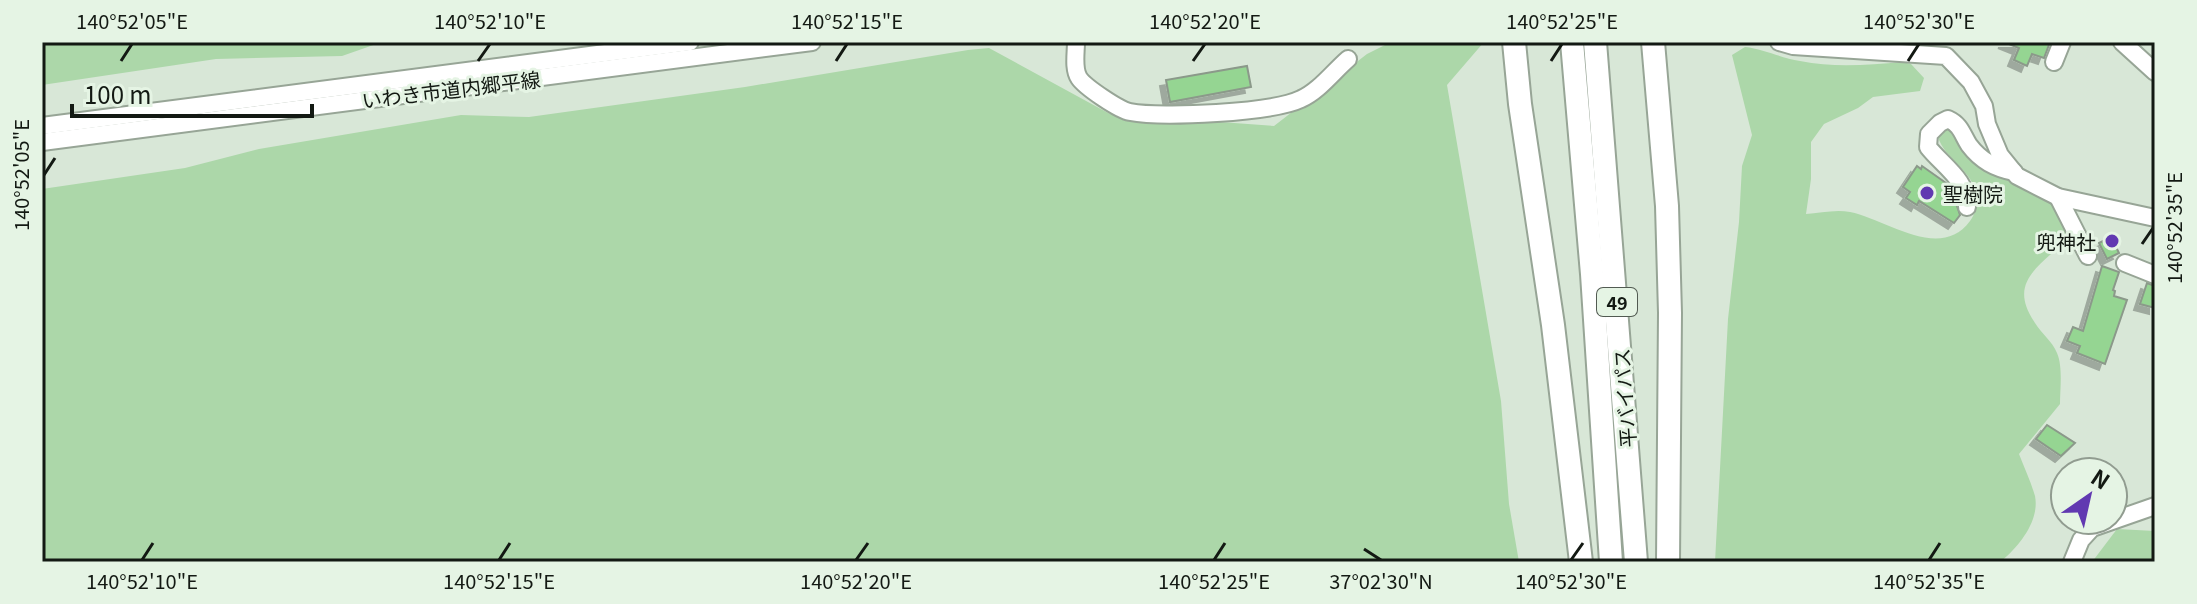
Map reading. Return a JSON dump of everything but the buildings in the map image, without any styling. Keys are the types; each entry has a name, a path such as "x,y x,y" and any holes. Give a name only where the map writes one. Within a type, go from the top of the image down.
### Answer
{"highway":[{"path":"1514,42 1520,104 1553,325 1581,562"},
{"name":"平バイパス","path":"1572,42 1592,274 1611,562"},
{"name":"平バイパス","path":"1595,42 1636,562"},
{"path":"1653,42 1667,206 1670,297 1668,562"}],"street":[{"name":"いわき市道内郷平線","path":"42,126 690,42"},
{"name":"いわき市道内郷平線","path":"42,142 812,42"},
{"path":"1076,42 1077,75 1087,86 1122,110 1176,116 1297,101 1348,59"},
{"path":"1779,42 1806,47 1934,48 1971,82 1984,106 1987,124 1997,147 2014,172 2027,183 2058,197 2155,218"},
{"path":"2054,62 2062,42"},
{"path":"2122,42 2155,72"},
{"path":"1967,207 1968,199 1960,182 1928,147 1929,134 1940,123 1948,119 1955,122 1978,156 1992,166 2014,172"},
{"path":"2058,197 2088,256"},
{"path":"2125,263 2155,275"},
{"path":"2072,562 2081,540 2092,528 2155,506"}],"green space":[{"path":"42,42 382,42 342,56 216,59 42,85"},
{"path":"1391,42 1484,42 1447,85 1501,401 1509,504 1519,562 42,562 42,189 185,168 259,149 461,115 529,117 989,48 1110,114 1274,126 1367,54"},
{"path":"1745,47 1826,65 1902,62 1911,64 1924,78 1920,91 1873,97 1824,124 1811,142 1811,179 1806,214 1850,212 1928,238 1944,238 1958,233 1974,215 1977,196 1969,177 1941,145 1938,137 1942,129 1949,128 2011,178 2047,200 2066,223 2065,241 2030,276 2024,297 2035,323 2057,353 2061,371 2060,404 2019,454 2036,505 2031,524 2020,542 2000,562 1715,562 1728,319 1742,166 1752,135 1732,55"},
{"path":"2129,530 2155,531 2155,562 2092,562 2112,536 2129,536"}],"place":[{"name":"聖樹院","path":"1927,193"},
{"name":"兜神社","path":"2112,241"}]}
